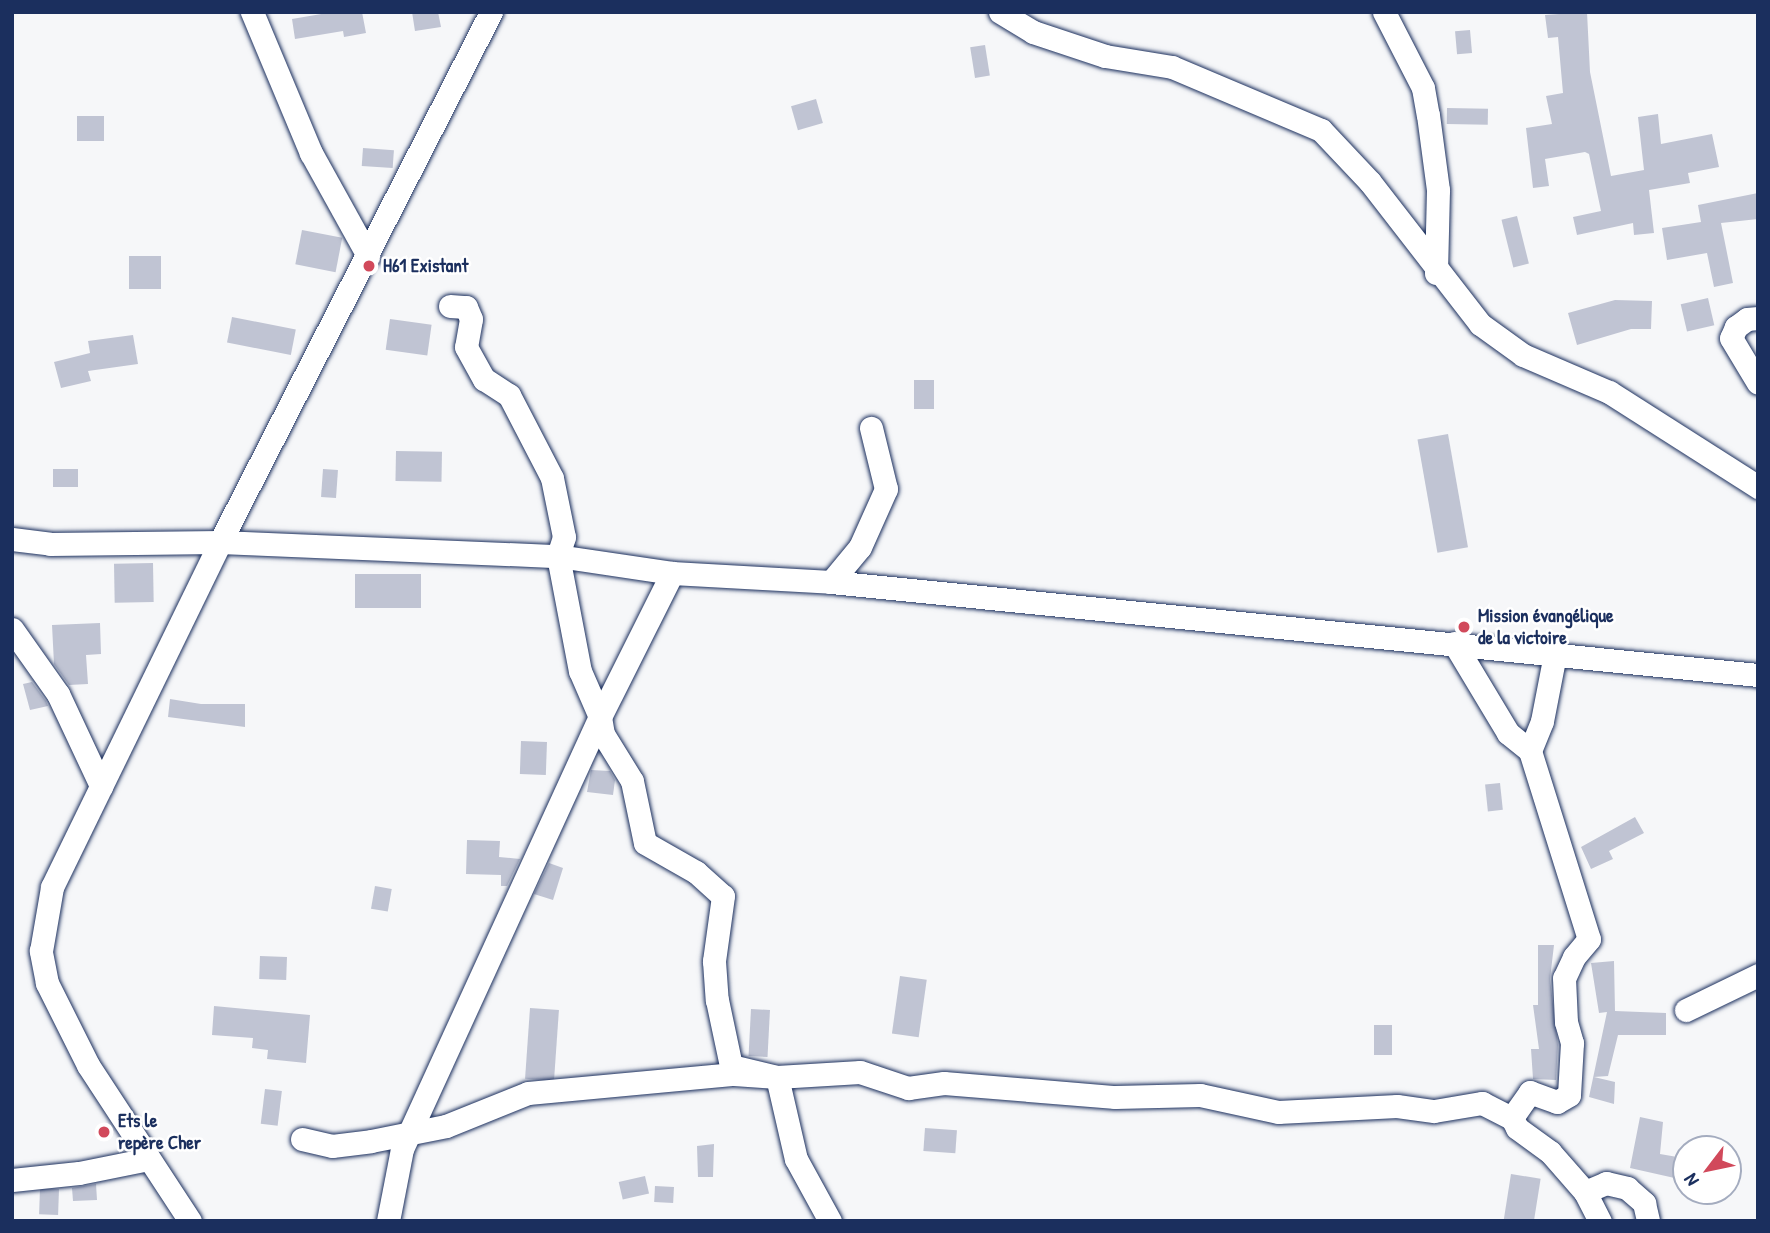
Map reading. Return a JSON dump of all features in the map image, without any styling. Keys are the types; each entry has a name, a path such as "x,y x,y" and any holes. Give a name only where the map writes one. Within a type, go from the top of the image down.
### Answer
{"street":[{"path":"252,12 312,153 368,256"},
{"path":"190,1221 63,1020 47,983 41,951 52,887 220,542 491,12"},
{"path":"1000,12 1033,32 1105,56 1172,66 1321,130 1395,213 1436,273 1480,324 1523,355 1609,392 1758,488"},
{"path":"1384,12 1423,88 1438,190 1436,273"},
{"path":"450,306 466,307 471,319 466,347 484,379 509,395 552,478 565,551 580,671 600,717 603,734 632,781 645,843 696,872 723,896 714,961 717,1000 731,1066 777,1077"},
{"path":"1758,318 1747,319 1736,327 1731,338 1758,383"},
{"path":"831,582 860,547 886,489 871,428"},
{"path":"12,539 50,544 220,542 565,551 672,573 831,582 1758,675"},
{"path":"388,1221 402,1149 415,1130 600,717 672,573"},
{"path":"12,629 58,694 101,786"},
{"path":"1454,643 1508,733 1530,751 1589,939 1574,957 1564,978 1566,1022 1572,1043 1569,1095 1557,1102 1530,1092 1512,1118"},
{"path":"1530,751 1542,721 1555,654"},
{"path":"1686,1010 1758,975"},
{"path":"302,1139 332,1146 446,1126 528,1093 734,1074 777,1077 859,1072 908,1088 944,1083 1115,1097 1200,1095 1278,1112 1397,1106 1434,1111 1482,1103 1512,1118 1517,1128 1550,1152 1585,1192 1600,1221"},
{"path":"777,1077 796,1159 830,1221"},
{"path":"12,1180 79,1173 149,1159"},
{"path":"1585,1192 1606,1183 1628,1188 1644,1203 1648,1221"}],"building":[{"path":"333,12 362,12 366,33 344,37 343,31 295,39 292,19"},
{"path":"412,12 438,12 441,27 415,31"},
{"path":"1587,12 1590,72 1611,176 1644,170 1638,117 1658,114 1661,144 1712,134 1719,167 1688,173 1690,183 1649,190 1654,233 1634,235 1633,223 1577,235 1573,217 1601,211 1589,154 1585,152 1545,159 1549,186 1533,188 1526,128 1552,124 1546,96 1563,93 1558,37 1548,38 1545,15"},
{"path":"1470,30 1472,53 1457,54 1455,31"},
{"path":"985,45 990,76 975,78 970,47"},
{"path":"816,99 823,123 798,130 791,106"},
{"path":"1447,108 1488,109 1488,125 1447,124"},
{"path":"77,116 104,116 104,141 77,141"},
{"path":"363,148 394,150 393,168 362,166"},
{"path":"1758,193 1758,219 1721,223 1733,283 1714,287 1707,253 1667,260 1662,228 1701,222 1698,205"},
{"path":"1517,216 1529,264 1513,267 1501,220"},
{"path":"302,230 342,238 336,272 295,264"},
{"path":"129,256 161,256 161,289 129,289"},
{"path":"1708,298 1714,325 1687,332 1681,304"},
{"path":"1615,300 1652,301 1651,329 1631,329 1577,345 1568,313"},
{"path":"232,317 296,329 291,355 227,343"},
{"path":"390,319 432,325 427,356 386,350"},
{"path":"133,335 138,364 88,371 91,381 61,388 54,362 90,353 88,341"},
{"path":"914,380 934,380 934,409 914,409"},
{"path":"1448,434 1468,547 1437,553 1417,439"},
{"path":"396,451 442,452 441,482 395,481"},
{"path":"53,469 78,469 78,487 53,487"},
{"path":"323,469 338,470 336,498 321,497"},
{"path":"153,563 154,602 115,603 114,564"},
{"path":"355,574 421,574 421,608 355,608"},
{"path":"100,623 101,654 86,655 88,684 69,685 54,664 52,625"},
{"path":"32,682 48,706 30,710 23,684"},
{"path":"170,699 201,704 245,704 245,727 168,717"},
{"path":"521,741 547,742 546,775 520,774"},
{"path":"591,770 610,771 615,780 613,795 587,792"},
{"path":"1500,783 1503,810 1488,811 1485,785"},
{"path":"1635,817 1644,833 1609,851 1613,859 1591,869 1581,847"},
{"path":"467,840 500,841 499,857 520,859 507,886 501,886 501,875 466,874"},
{"path":"549,863 563,868 553,900 534,894"},
{"path":"375,886 392,889 388,912 371,909"},
{"path":"1538,945 1554,945 1550,979 1558,1045 1556,1080 1533,1079 1531,1049 1539,1049 1533,1005 1538,1005"},
{"path":"260,956 287,957 286,980 259,979"},
{"path":"1614,961 1615,1011 1666,1013 1666,1035 1618,1035 1608,1076 1594,1077 1615,1082 1614,1104 1589,1097 1607,1012 1599,1013 1591,963"},
{"path":"900,976 927,980 919,1037 892,1033"},
{"path":"214,1006 310,1015 306,1063 267,1059 268,1050 252,1048 253,1038 212,1035"},
{"path":"530,1008 559,1010 554,1081 525,1079"},
{"path":"751,1009 770,1010 768,1057 749,1056"},
{"path":"1374,1025 1392,1025 1392,1055 1374,1055"},
{"path":"265,1089 282,1091 278,1126 261,1124"},
{"path":"1640,1117 1663,1122 1660,1154 1672,1156 1672,1177 1630,1168"},
{"path":"925,1128 957,1130 955,1153 923,1151"},
{"path":"714,1144 713,1177 698,1177 697,1146"},
{"path":"1511,1174 1541,1179 1534,1221 1504,1220"},
{"path":"645,1176 649,1194 623,1200 619,1182"},
{"path":"96,1184 97,1200 73,1201 72,1188"},
{"path":"655,1186 674,1187 673,1203 654,1202"},
{"path":"40,1188 59,1189 58,1215 39,1214"}],"place":[{"name":"H61 Existant","path":"369,266"},
{"name":"Mission évangélique de la victoire","path":"1464,627"},
{"name":"Ets le repère Cher","path":"104,1132"}]}
